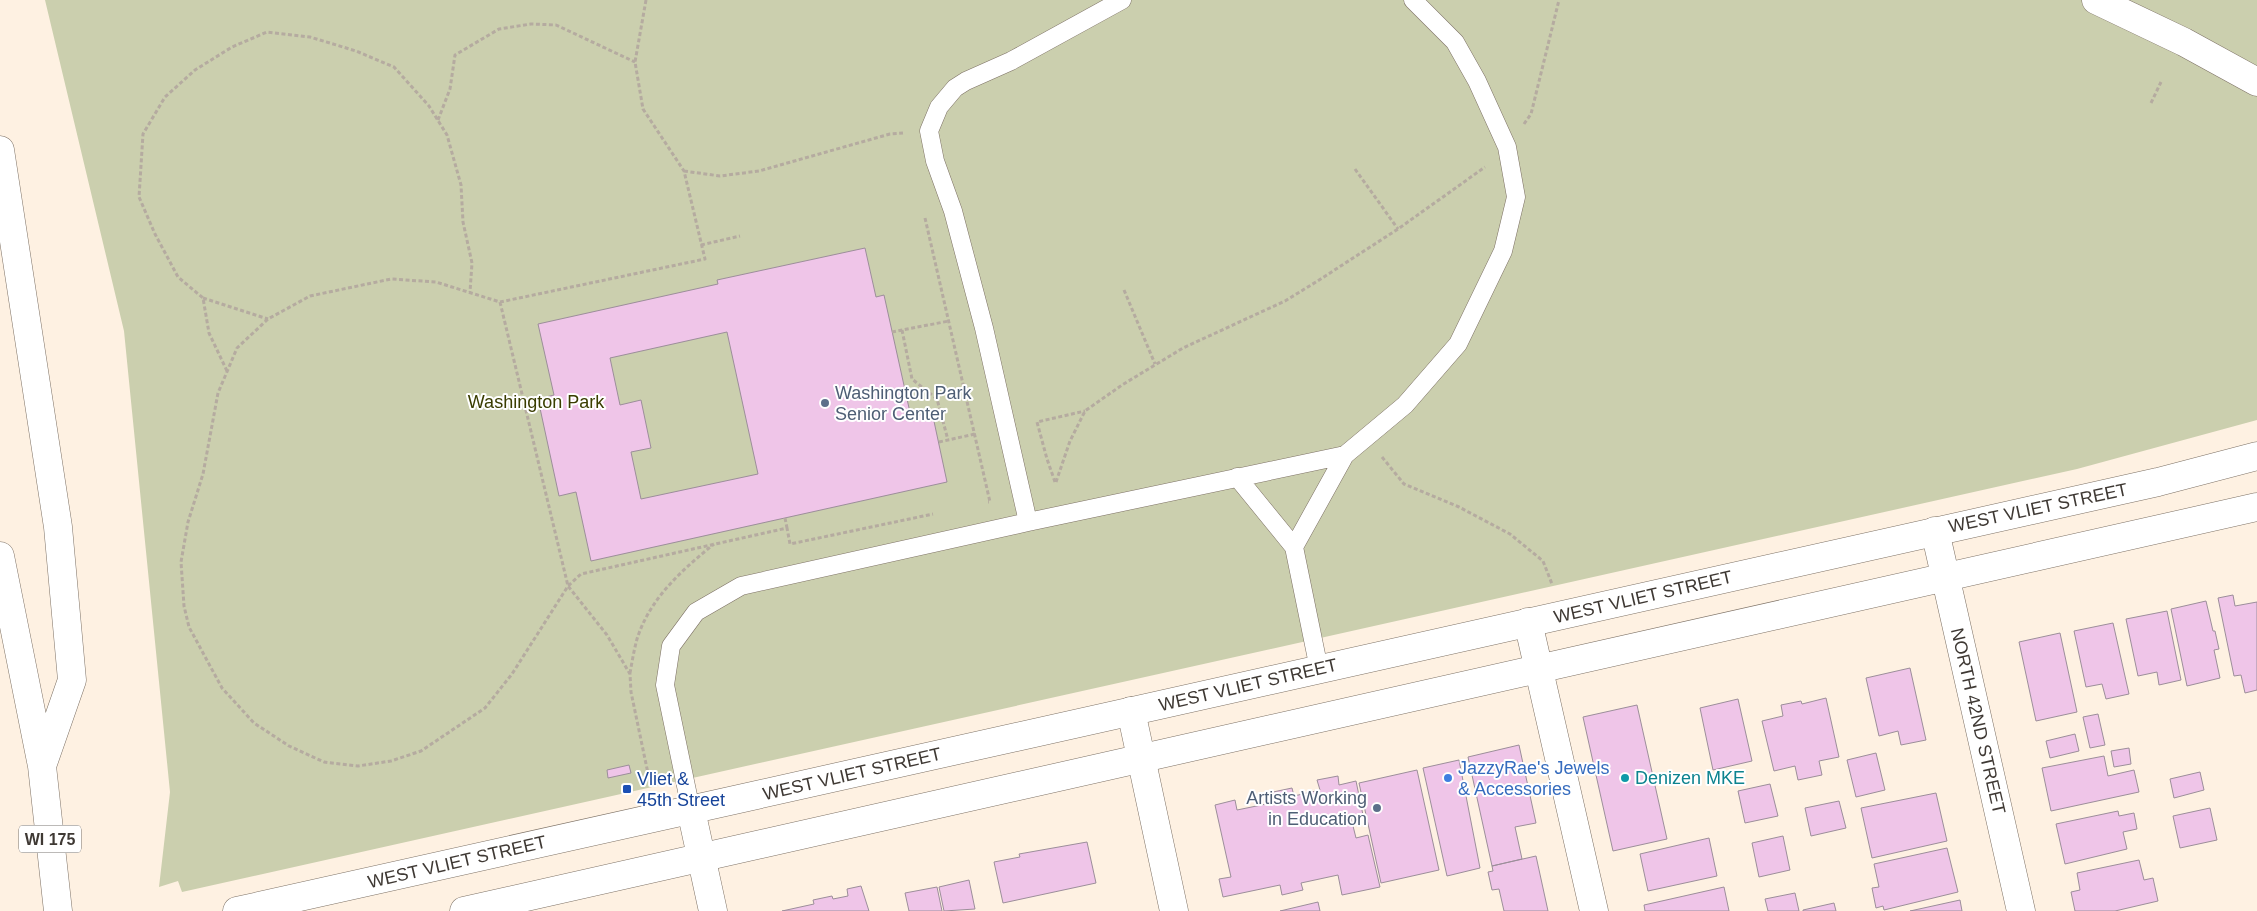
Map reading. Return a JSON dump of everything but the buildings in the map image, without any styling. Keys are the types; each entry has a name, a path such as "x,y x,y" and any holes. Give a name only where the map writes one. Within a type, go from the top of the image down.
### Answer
{"main road":[{"path":"2096,0 2184,42 2257,82"},
{"path":"0,150 58,527 72,680 42,766"},
{"name":"WEST VLIET STREET","path":"244,910 2158,482 2257,456"},
{"path":"464,911 2257,507"},
{"name":"NORTH 42ND STREET","path":"1935,531 2021,911"},
{"name":"WI 175","path":"0,556 42,766 58,911"},
{"path":"1528,622 1594,911"},
{"path":"1131,711 1174,911"},
{"path":"691,810 713,911"}],"lane":[{"path":"1028,522 984,328 952,211 935,161 929,131 939,107 955,88 966,81 1011,61 1122,0"},
{"path":"1294,546 1345,455 1405,405 1458,344 1503,251 1516,197 1507,147 1477,82 1455,42 1413,0"},
{"path":"691,810 665,685 672,646 696,612 740,586 1028,522 1345,455"},
{"path":"1237,477 1294,546 1319,669"}],"path":[{"path":"646,0 635,62 643,109 684,171 705,259 500,302 436,282 391,279 310,296 268,319 237,348 218,392 203,474 188,522 181,562 184,606 189,627 222,688 254,723 289,746 324,762 358,766 391,761 421,751 485,708 512,674 568,586 581,574 787,528"},
{"path":"1085,411 1070,441 1056,482 1047,459 1037,422 1085,411 1122,385 1183,348 1285,301 1398,229 1482,170 1507,147 1531,114 1559,0"},
{"path":"438,120 450,90 455,55 499,29 531,24 556,25 635,62"},
{"path":"268,319 203,298 178,277 154,234 139,197 143,134 166,97 195,70 232,47 267,32 310,37 356,51 394,67 429,106 447,135 461,185 463,222 472,263 470,292"},
{"path":"2152,103 2161,82"},
{"path":"684,171 720,176 759,170 890,134 929,131"},
{"path":"1355,169 1398,229"},
{"path":"924,211 990,502 980,504"},
{"path":"701,245 740,236"},
{"path":"1124,290 1156,364"},
{"path":"203,298 209,333 228,371"},
{"path":"500,302 568,586 607,635 630,674"},
{"path":"892,332 949,320"},
{"path":"902,330 912,379 938,399 948,440"},
{"path":"939,442 975,434"},
{"path":"1366,437 1404,484 1459,507 1510,534 1544,561 1552,584"},
{"path":"784,518 790,544 942,512"},
{"path":"650,783 631,692 630,674 638,638 650,609 671,582 715,543"}],"green space":[{"name":"Washington Park","path":"45,0 2257,0 2257,420 2077,469 182,892 178,881 159,887 170,792 124,331"}],"place":[{"name":"Washington Park Senior Center","path":"825,403"},
{"name":"JazzyRae's Jewels & Accessories","path":"1448,778"},
{"name":"Denizen MKE","path":"1625,778"},
{"name":"Vliet & 45th Street","path":"627,789"},
{"name":"Artists Working in Education","path":"1377,808"}]}
